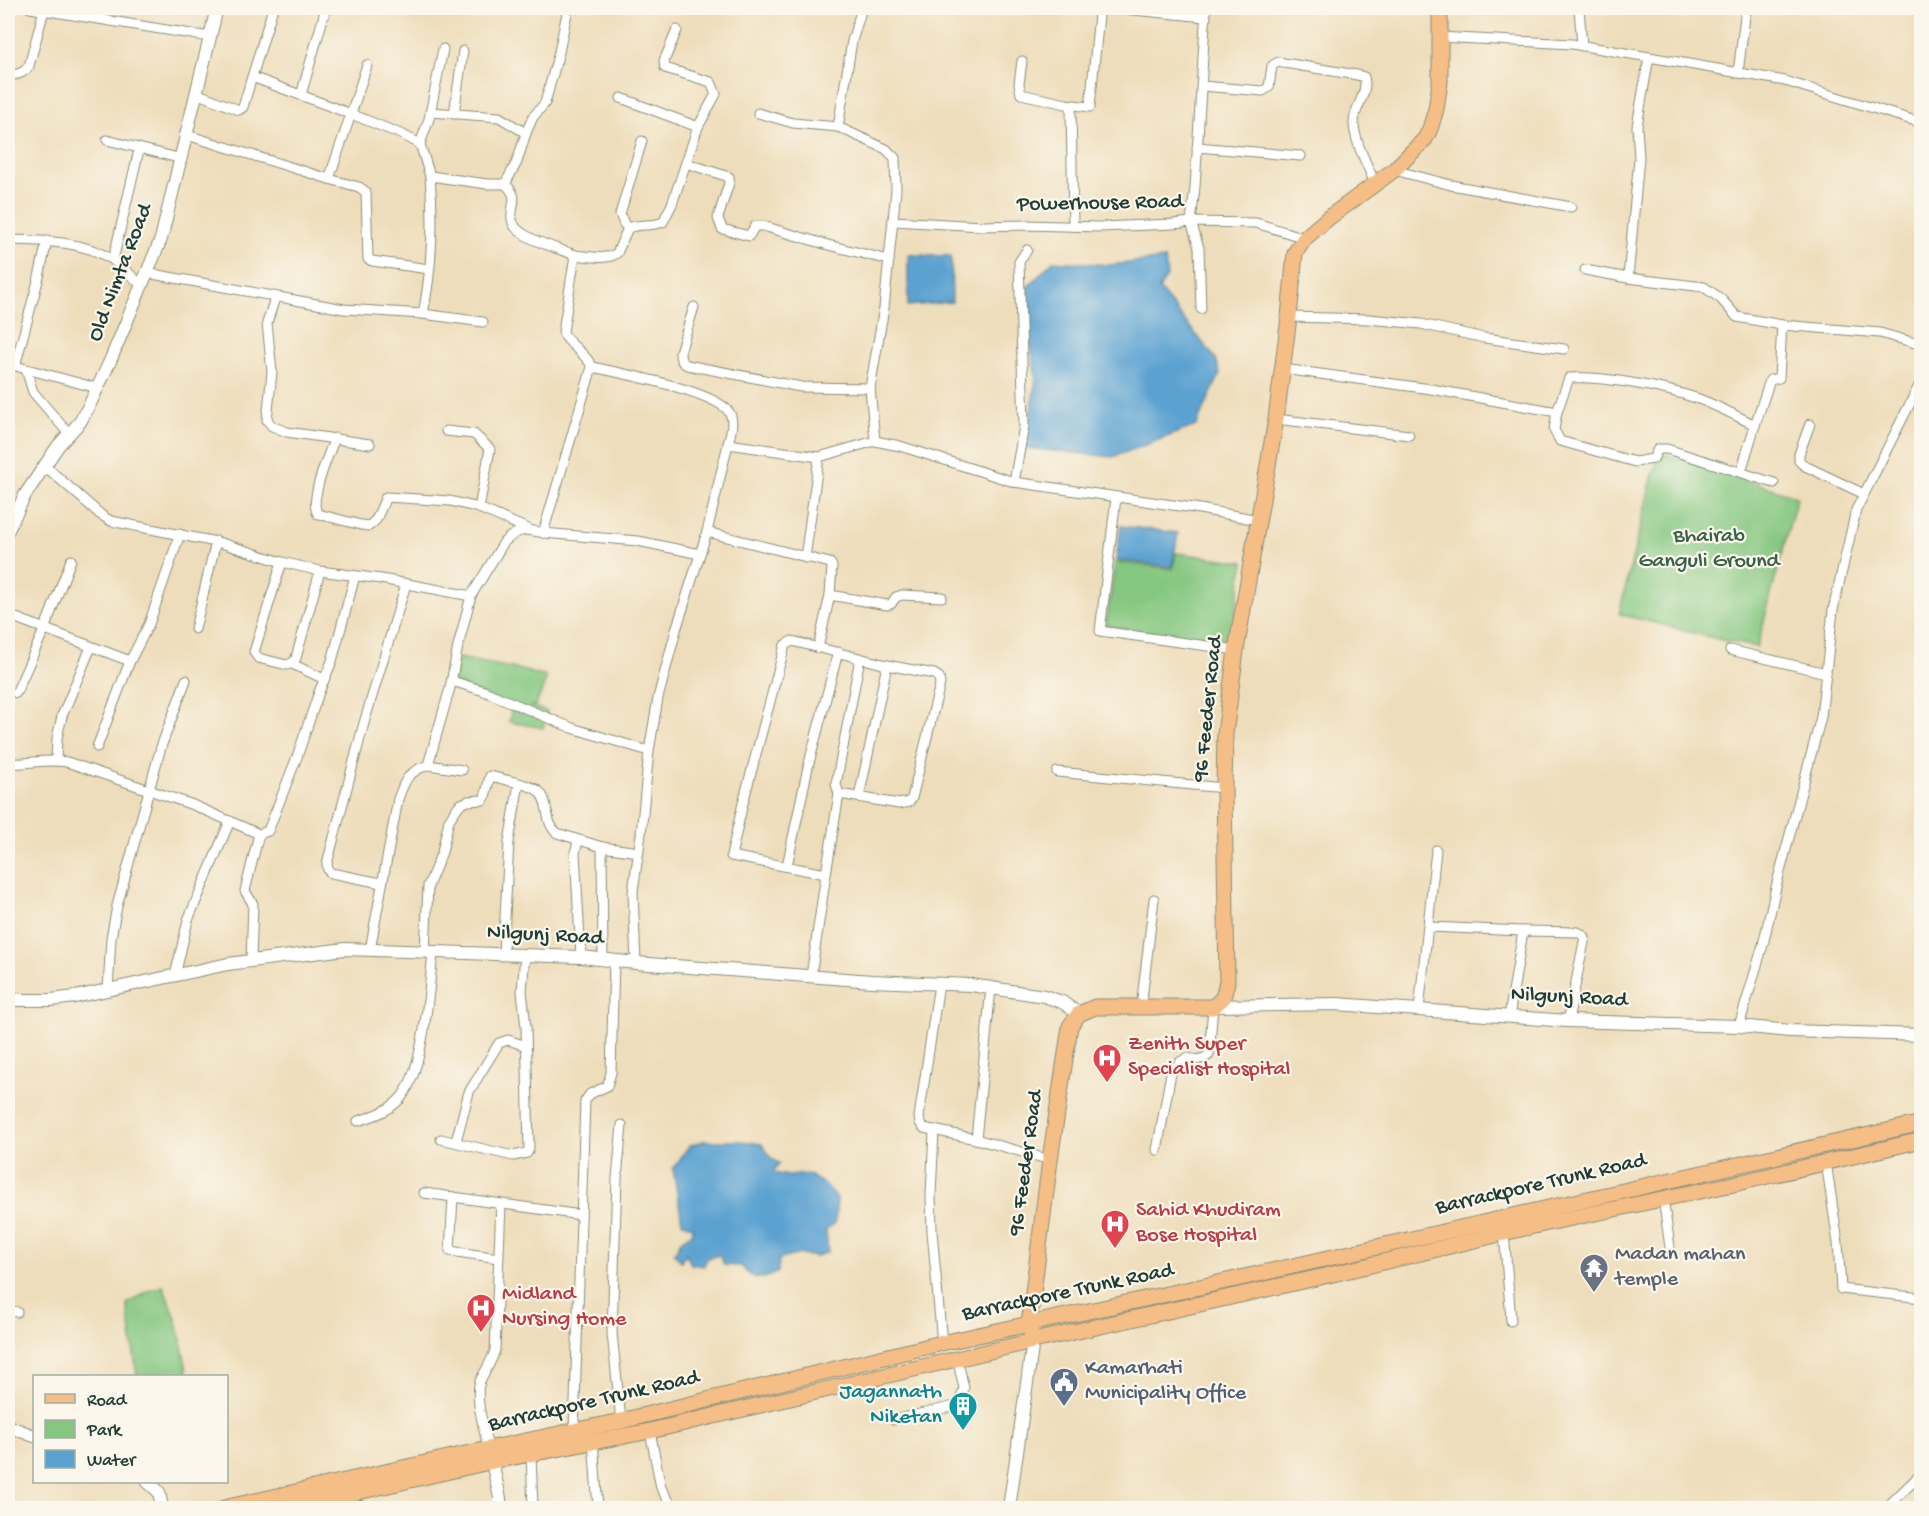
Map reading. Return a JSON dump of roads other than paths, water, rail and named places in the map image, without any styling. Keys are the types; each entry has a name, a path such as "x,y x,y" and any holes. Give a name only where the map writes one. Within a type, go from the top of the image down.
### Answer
{"main road":[{"name":"96 Feeder Road","path":"1214,1006 1223,998 1227,981 1225,734 1236,650 1275,418 1289,317 1294,254 1305,238 1394,170 1425,139 1436,109 1440,82 1440,8"},
{"path":"1079,1014 1095,1007 1214,1006"},
{"name":"96 Feeder Road","path":"1033,1341 1029,1324 1050,1160 1070,1026 1079,1014"},
{"name":"Barrackpore Trunk Road","path":"288,1509 574,1431 942,1343 1236,1279 1922,1122"},
{"name":"Barrackpore Trunk Road","path":"224,1509 491,1455 531,1454 650,1431 957,1358 1284,1286 1504,1232 1922,1140"}],"street":[{"path":"30,8 210,37"},
{"name":"Old Nimta Road","path":"8,530 25,495 89,406 161,239 217,8"},
{"path":"196,93 235,109 242,109 273,8"},
{"path":"301,95 326,8"},
{"path":"505,184 517,162 526,133 536,113 545,103 568,8"},
{"path":"838,127 852,41 862,8"},
{"path":"1022,61 1019,84 1021,94 1088,108 1091,105 1098,15 1104,8"},
{"path":"1112,8 1206,12 1191,222 1199,248 1201,309"},
{"path":"1579,8 1582,46"},
{"path":"1738,73 1746,8"},
{"path":"8,75 25,72 29,66 44,10"},
{"path":"430,176 488,184 505,184 513,193 515,200 512,219 517,229 534,239 576,255 614,256 628,228 663,222 672,204 698,127 716,94 711,82 665,68 664,61 676,30"},
{"path":"1439,37 1582,46 1785,81 1922,123"},
{"path":"423,314 433,216 430,176 420,144 426,130 443,49"},
{"path":"454,114 463,51"},
{"path":"1628,278 1639,158 1637,126 1649,57"},
{"path":"1202,86 1263,91 1269,87 1272,66 1278,62 1364,77 1366,85 1353,121 1375,184"},
{"path":"329,179 367,64"},
{"path":"252,77 351,114 420,144"},
{"path":"621,98 698,127"},
{"path":"1071,105 1073,226"},
{"path":"430,112 499,117 526,133"},
{"path":"758,113 793,123 838,127 886,149 895,158 896,190 884,308 870,388 875,441"},
{"path":"187,135 359,187 366,192 368,259 429,268"},
{"path":"107,140 182,159"},
{"path":"628,228 620,214 642,141"},
{"path":"1197,147 1301,156"},
{"path":"114,260 138,154"},
{"path":"686,163 729,177 718,218 722,229 749,236 753,227 763,226 889,260"},
{"path":"1394,170 1451,185 1571,207"},
{"name":"Powerhouse Road","path":"893,221 982,226 1256,223 1305,238"},
{"path":"8,240 73,244 91,250 114,260 142,286"},
{"path":"47,241 39,277 11,365 97,388"},
{"path":"1014,482 1024,426 1018,262 1027,250"},
{"path":"576,255 563,332 568,342 586,357 592,367 684,389 722,406 731,415 732,422 707,532 676,630 658,698 649,751 632,905 636,963"},
{"path":"1585,270 1628,278 1704,287 1721,299 1737,317 1782,325 1880,333 1922,345"},
{"path":"147,273 344,309 423,314 483,322"},
{"path":"275,298 267,323 272,372 267,420 282,431 370,444"},
{"path":"694,307 680,352 682,362 687,365 795,386 870,388"},
{"path":"1289,317 1370,319 1421,324 1484,338 1564,349"},
{"path":"1741,472 1770,380 1779,378 1782,325"},
{"path":"543,532 592,367"},
{"path":"26,369 33,392 69,434"},
{"path":"1282,369 1431,389 1557,412"},
{"path":"1755,425 1697,398 1641,385 1569,378 1557,412 1554,430 1560,441 1635,462 1653,459 1658,449 1667,449 1774,483"},
{"path":"1739,1026 1763,945 1821,717 1833,610 1856,510 1922,380"},
{"path":"1275,418 1409,435"},
{"path":"1810,424 1799,454 1799,461 1864,494"},
{"path":"446,431 474,435 490,450 479,508"},
{"path":"335,438 315,498 314,509 318,514 369,525 376,520 384,500 389,497 450,501 479,508 528,529 638,541 700,554"},
{"path":"728,444 819,457 875,441 900,446 1014,482 1200,509 1258,520"},
{"path":"805,558 819,457"},
{"path":"45,466 111,521 216,541 282,562 320,571 471,596"},
{"path":"1116,498 1100,631 1236,650"},
{"path":"429,765 452,681 471,596 504,542 528,529"},
{"path":"707,532 830,563 832,566 830,595 818,648"},
{"path":"97,747 130,662 149,624 180,534"},
{"path":"195,629 216,541"},
{"path":"16,693 71,560"},
{"path":"282,562 254,652 258,658 287,665 292,664 324,679"},
{"path":"292,664 296,658 320,571"},
{"path":"8,763 56,760 83,767 150,790 259,834 267,831 332,661 355,576"},
{"path":"381,883 331,873 327,864 364,723 406,584"},
{"path":"830,595 887,605 902,595 942,597"},
{"path":"8,615 130,662"},
{"path":"826,874 731,856 742,803 785,645 789,641 939,677 940,684 912,798 909,802 899,804 839,794"},
{"path":"56,760 57,738 62,716 91,647"},
{"path":"1730,650 1826,673"},
{"path":"787,866 808,768 837,652"},
{"path":"811,976 839,794 836,784 860,658"},
{"path":"859,797 887,665"},
{"path":"108,990 113,921 161,747 186,680"},
{"path":"452,681 484,691 572,728 649,751"},
{"path":"370,950 381,883 398,799 404,782 413,772 429,765 462,770"},
{"path":"1057,772 1224,788"},
{"path":"358,1121 381,1113 392,1106 409,1084 418,1056 427,1013 428,886 442,852 453,813 462,803 483,800 490,776 519,783 540,793 546,804 549,821 554,831 578,841 602,847 639,852"},
{"path":"502,954 509,842 519,783"},
{"path":"175,976 188,920 230,821"},
{"path":"251,961 253,904 246,891 259,834"},
{"path":"578,841 575,853 580,957"},
{"path":"574,1431 585,1101 590,1094 607,1086 611,1073 602,847"},
{"path":"1419,1010 1436,850"},
{"path":"1141,1007 1154,899"},
{"path":"1429,927 1578,932 1585,937 1568,1021"},
{"path":"1509,1017 1523,931"},
{"name":"Nilgunj Road","path":"8,1000 51,1000 228,964 345,950 370,950 580,957 811,976 971,985 1044,996 1062,1002 1079,1014"},
{"path":"441,1139 513,1156 527,1153 530,1148 522,991 525,954"},
{"path":"939,984 919,1117 924,1128 976,1139 1050,1160"},
{"path":"976,1139 991,988"},
{"name":"Nilgunj Road","path":"1214,1006 1337,1004 1568,1021 1922,1035"},
{"path":"1157,1150 1171,1073 1180,1062 1187,1058 1198,1060 1209,1055 1214,1006"},
{"path":"456,1141 469,1092 499,1043 508,1040 526,1046"},
{"path":"621,1421 612,1333 617,1178 622,1125"},
{"path":"934,1131 932,1231 942,1343"},
{"path":"1826,1162 1838,1242 1841,1289 1922,1298"},
{"path":"424,1193 581,1215"},
{"path":"453,1197 450,1251 499,1258"},
{"path":"1663,1198 1670,1247"},
{"path":"500,1509 500,1498 478,1394 480,1382 490,1366 495,1350 501,1204"},
{"path":"1504,1232 1511,1322"},
{"path":"1009,1509 1033,1341"},
{"path":"894,1420 958,1405 964,1388 957,1358"},
{"path":"8,1426 33,1436"},
{"path":"650,1431 661,1488 673,1509"},
{"path":"593,1441 598,1509"},
{"path":"531,1454 533,1509"},
{"path":"1886,1509 1922,1473"},
{"path":"149,1483 159,1492 162,1509"}],"water":[{"path":"908,255 951,256 952,302 908,306"},
{"path":"1165,259 1167,276 1159,289 1216,359 1220,374 1196,426 1113,457 1025,448 1036,379 1023,292 1053,261 1109,265"},
{"path":"1121,526 1178,533 1172,567 1116,560"},
{"path":"703,1141 741,1141 762,1144 772,1159 780,1164 775,1168 774,1173 788,1176 807,1174 824,1184 837,1198 835,1223 826,1230 828,1252 815,1257 801,1254 779,1259 778,1272 763,1278 750,1275 742,1266 724,1265 720,1255 707,1258 704,1266 691,1264 686,1253 681,1261 674,1253 681,1241 692,1233 693,1227 682,1222 673,1169 689,1146"}],"place":[{"name":"Zenith Super Specialist Hospital","path":"1107,1084"},
{"name":"Sahid Khudiram Bose Hospital","path":"1115,1250"},
{"name":"Madan mahan temple","path":"1594,1294"},
{"name":"Midland Nursing Home","path":"481,1334"},
{"name":"Kamarhati Municipality Office","path":"1064,1408"},
{"name":"Jagannath Niketan","path":"963,1432"}],"park label":[{"name":"Bhairab Ganguli Ground","path":"1709,550"}]}
